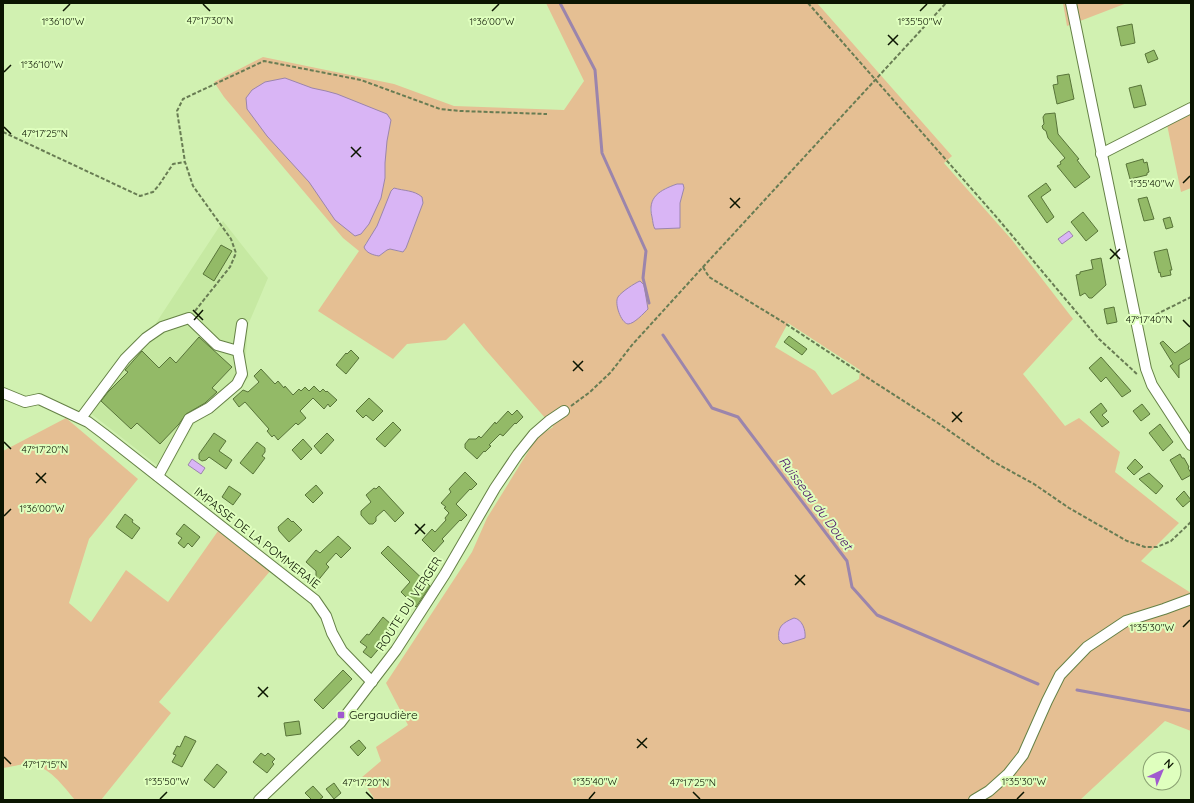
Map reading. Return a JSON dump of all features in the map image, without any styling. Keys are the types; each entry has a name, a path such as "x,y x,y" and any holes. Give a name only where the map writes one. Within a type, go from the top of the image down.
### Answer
{"street":[{"path":"1071,3 1146,369 1152,385 1191,445"},
{"path":"1102,154 1191,108"},
{"path":"81,418 125,359 146,338 162,327 189,318 217,345 238,351"},
{"path":"158,476 189,419 209,408 237,384 242,374 238,351 242,324"},
{"name":"IMPASSE DE LA POMMERAIE","path":"3,393 25,402 39,399 81,418 158,476 315,600 326,616 332,633 342,651 372,682"},
{"name":"ROUTE DU VERGER","path":"260,800 340,723 396,650 445,574 495,488 518,454 534,434 564,411"},
{"path":"974,800 989,791 1008,774 1023,755 1060,675 1087,647 1126,621 1191,599"}],"path":[{"path":"808,3 999,220 1099,339 1140,377 1152,385"},
{"path":"564,411 590,392 611,372 632,345 946,3"},
{"path":"189,318 230,267 236,253 231,240 193,186 185,162 177,111 183,99 264,61 361,80 440,109 547,114"},
{"path":"3,132 140,196 153,192 173,164 185,162"},
{"path":"703,267 710,277 938,423 994,462 1034,484 1069,508 1127,541 1145,547 1157,547 1171,541 1191,522"},
{"path":"1136,324 1191,297"}],"shaded area":[{"path":"546,3 817,3 952,156 944,163 1012,240 1073,319 1023,374 1065,426 1079,418 1120,452 1115,472 1179,523 1141,561 1191,593 1191,731 1165,721 1080,800 375,800 361,778 381,761 376,747 408,725 386,683 472,552 487,518 531,447 539,436 553,427 464,323 446,340 407,344 393,359 318,311 359,251 343,238 224,97 214,82 263,57 394,84 454,106 564,110 584,81","holes":["677,184 681,184 684,188 680,203 680,226 654,227 650,209 658,194 666,188","391,191 409,191 423,199 423,203 406,248 403,252 390,249 379,256 369,253 365,244 377,227","640,281 644,285 618,297","788,323 860,370 859,379 832,395 815,371 775,347"]},
{"path":"1063,3 1127,3 1067,26"},
{"path":"285,78 312,88 337,94 387,114 391,120 387,141 385,178 381,198 369,224 361,234 355,236 335,220 309,182 267,136 247,109 246,98 252,90 265,82"},
{"path":"1191,102 1191,188 1181,192 1165,115"},
{"path":"677,184 683,184 684,188 680,203 680,228 655,229 651,210 653,199 660,192"},
{"path":"394,188 419,195 422,197 423,203 406,248 403,252 390,249 379,256 374,255 368,252 364,247 377,226 391,191"},
{"path":"223,221 268,278 248,325 245,368 249,377 228,400 194,424 167,473 84,408 134,341 154,326"},
{"path":"1069,231 1073,236 1062,244 1058,239"},
{"path":"640,281 644,285 648,309 636,320 628,324 625,323 621,317 617,300 622,293"},
{"path":"66,418 138,479 89,539 69,603 91,622 126,570 168,602 218,531 271,570 159,702 171,713 101,800 75,800 55,777 43,768 36,765 25,764 3,768 3,451"},
{"path":"192,459 205,468 201,474 188,465"},
{"path":"794,618 799,620 803,625 805,638 783,644 779,640 781,626"}],"building":[{"path":"1132,24 1135,43 1121,46 1117,27"},
{"path":"1154,50 1158,59 1148,63 1145,54"},
{"path":"1069,74 1074,99 1057,104 1053,85 1058,84 1057,76"},
{"path":"1141,85 1146,105 1134,108 1129,88"},
{"path":"1055,113 1058,134 1079,159 1077,160 1090,177 1075,188 1057,166 1061,164 1060,162 1065,158 1048,138 1046,131 1042,126 1044,124 1043,117 1045,114"},
{"path":"1143,159 1144,163 1147,162 1149,172 1147,175 1130,179 1126,164"},
{"path":"1046,183 1051,190 1041,197 1054,217 1047,223 1028,196"},
{"path":"1147,197 1154,219 1144,221 1138,199"},
{"path":"1083,212 1098,231 1086,241 1071,222"},
{"path":"1170,217 1173,227 1166,229 1163,219"},
{"path":"221,245 232,251 214,281 203,274"},
{"path":"1167,249 1172,270 1170,270 1171,275 1161,277 1154,252"},
{"path":"1101,258 1106,285 1092,298 1089,298 1085,293 1080,296 1076,275 1080,274 1080,272 1093,269 1091,260"},
{"path":"1114,307 1117,322 1107,324 1104,309"},
{"path":"789,336 807,349 802,355 784,342"},
{"path":"199,337 232,367 212,388 217,392 205,403 186,414 179,424 160,444 137,423 131,429 101,401 128,372 125,370 142,351 159,368 170,357 176,363"},
{"path":"1163,341 1175,353 1191,342 1191,358 1179,365 1179,378 1170,366 1173,364 1160,343"},
{"path":"351,350 359,358 346,374 336,365 346,353 347,354"},
{"path":"1101,357 1131,391 1122,397 1106,377 1101,382 1089,368"},
{"path":"261,369 275,384 278,381 293,395 299,389 301,391 305,387 309,391 314,386 320,392 323,389 326,392 327,391 337,400 330,407 328,404 324,409 313,398 300,411 306,418 298,425 296,423 278,440 274,435 272,437 267,431 269,429 245,402 239,407 233,399 243,390 248,392 259,382 254,376"},
{"path":"369,398 383,411 373,421 366,415 363,418 356,411"},
{"path":"1101,403 1107,411 1102,415 1109,422 1102,427 1090,412"},
{"path":"1142,404 1150,414 1141,421 1133,411"},
{"path":"517,410 523,417 503,436 500,434 489,445 491,446 477,459 465,448 465,444 469,439 476,439 479,436 481,438 495,422 496,424 508,411 512,415"},
{"path":"393,422 401,430 385,447 376,439"},
{"path":"1160,424 1173,442 1163,451 1149,433"},
{"path":"214,433 226,441 219,451 232,460 226,469 209,457 202,461 199,459 199,454"},
{"path":"327,433 334,440 321,454 314,446"},
{"path":"303,439 312,449 301,460 292,450"},
{"path":"257,442 265,448 265,452 262,456 265,458 253,474 240,463"},
{"path":"1180,454 1182,458 1184,458 1191,473 1191,475 1182,480 1170,460"},
{"path":"1135,459 1143,467 1134,475 1127,468"},
{"path":"465,472 477,484 471,490 470,489 456,504 467,515 461,521 460,520 442,539 444,541 434,552 422,540 432,529 435,532 446,520 445,518 449,513 444,508 446,507 441,503 451,492 449,489"},
{"path":"1149,473 1163,486 1156,494 1139,479"},
{"path":"316,485 323,493 313,503 305,495"},
{"path":"229,486 241,494 233,505 222,497"},
{"path":"379,486 404,513 395,522 384,510 376,517 376,521 373,524 369,524 361,515 361,511 371,502 366,495 374,488 376,489"},
{"path":"1184,491 1191,500 1183,507 1176,499"},
{"path":"125,514 140,528 132,539 116,527"},
{"path":"288,518 302,530 289,542 279,531 278,527"},
{"path":"184,524 200,537 192,547 188,543 184,548 178,543 182,538 176,534"},
{"path":"338,536 351,548 341,558 336,553 326,564 329,567 316,583 316,571 306,562 316,550 320,553"},
{"path":"388,546 430,586 416,607 401,592 410,582 381,553"},
{"path":"383,617 392,625 379,644 382,645 371,658 363,652 367,647 360,642 367,634 369,635"},
{"path":"343,670 352,679 323,709 314,700"},
{"path":"299,721 301,734 286,736 284,723"},
{"path":"185,736 196,741 182,767 172,762 176,755 173,754 177,746 180,747"},
{"path":"359,740 366,748 358,756 350,747"},
{"path":"261,753 265,756 268,753 275,759 272,762 274,764 267,773 253,762"},
{"path":"217,764 227,772 214,788 204,780"},
{"path":"334,783 341,793 334,799 326,789"},
{"path":"313,786 323,797 319,800 312,800 305,793"}],"waterway":[{"name":"Ruisseau du Douet","path":"560,3 595,70 602,153 646,251 643,278 649,303"},
{"name":"Ruisseau du Douet","path":"663,335 712,408 738,417 847,561 852,587 877,615 1038,684"},
{"name":"Ruisseau du Douet","path":"1077,690 1191,711"}],"place":[{"name":"Gergaudière","path":"341,715"}]}
